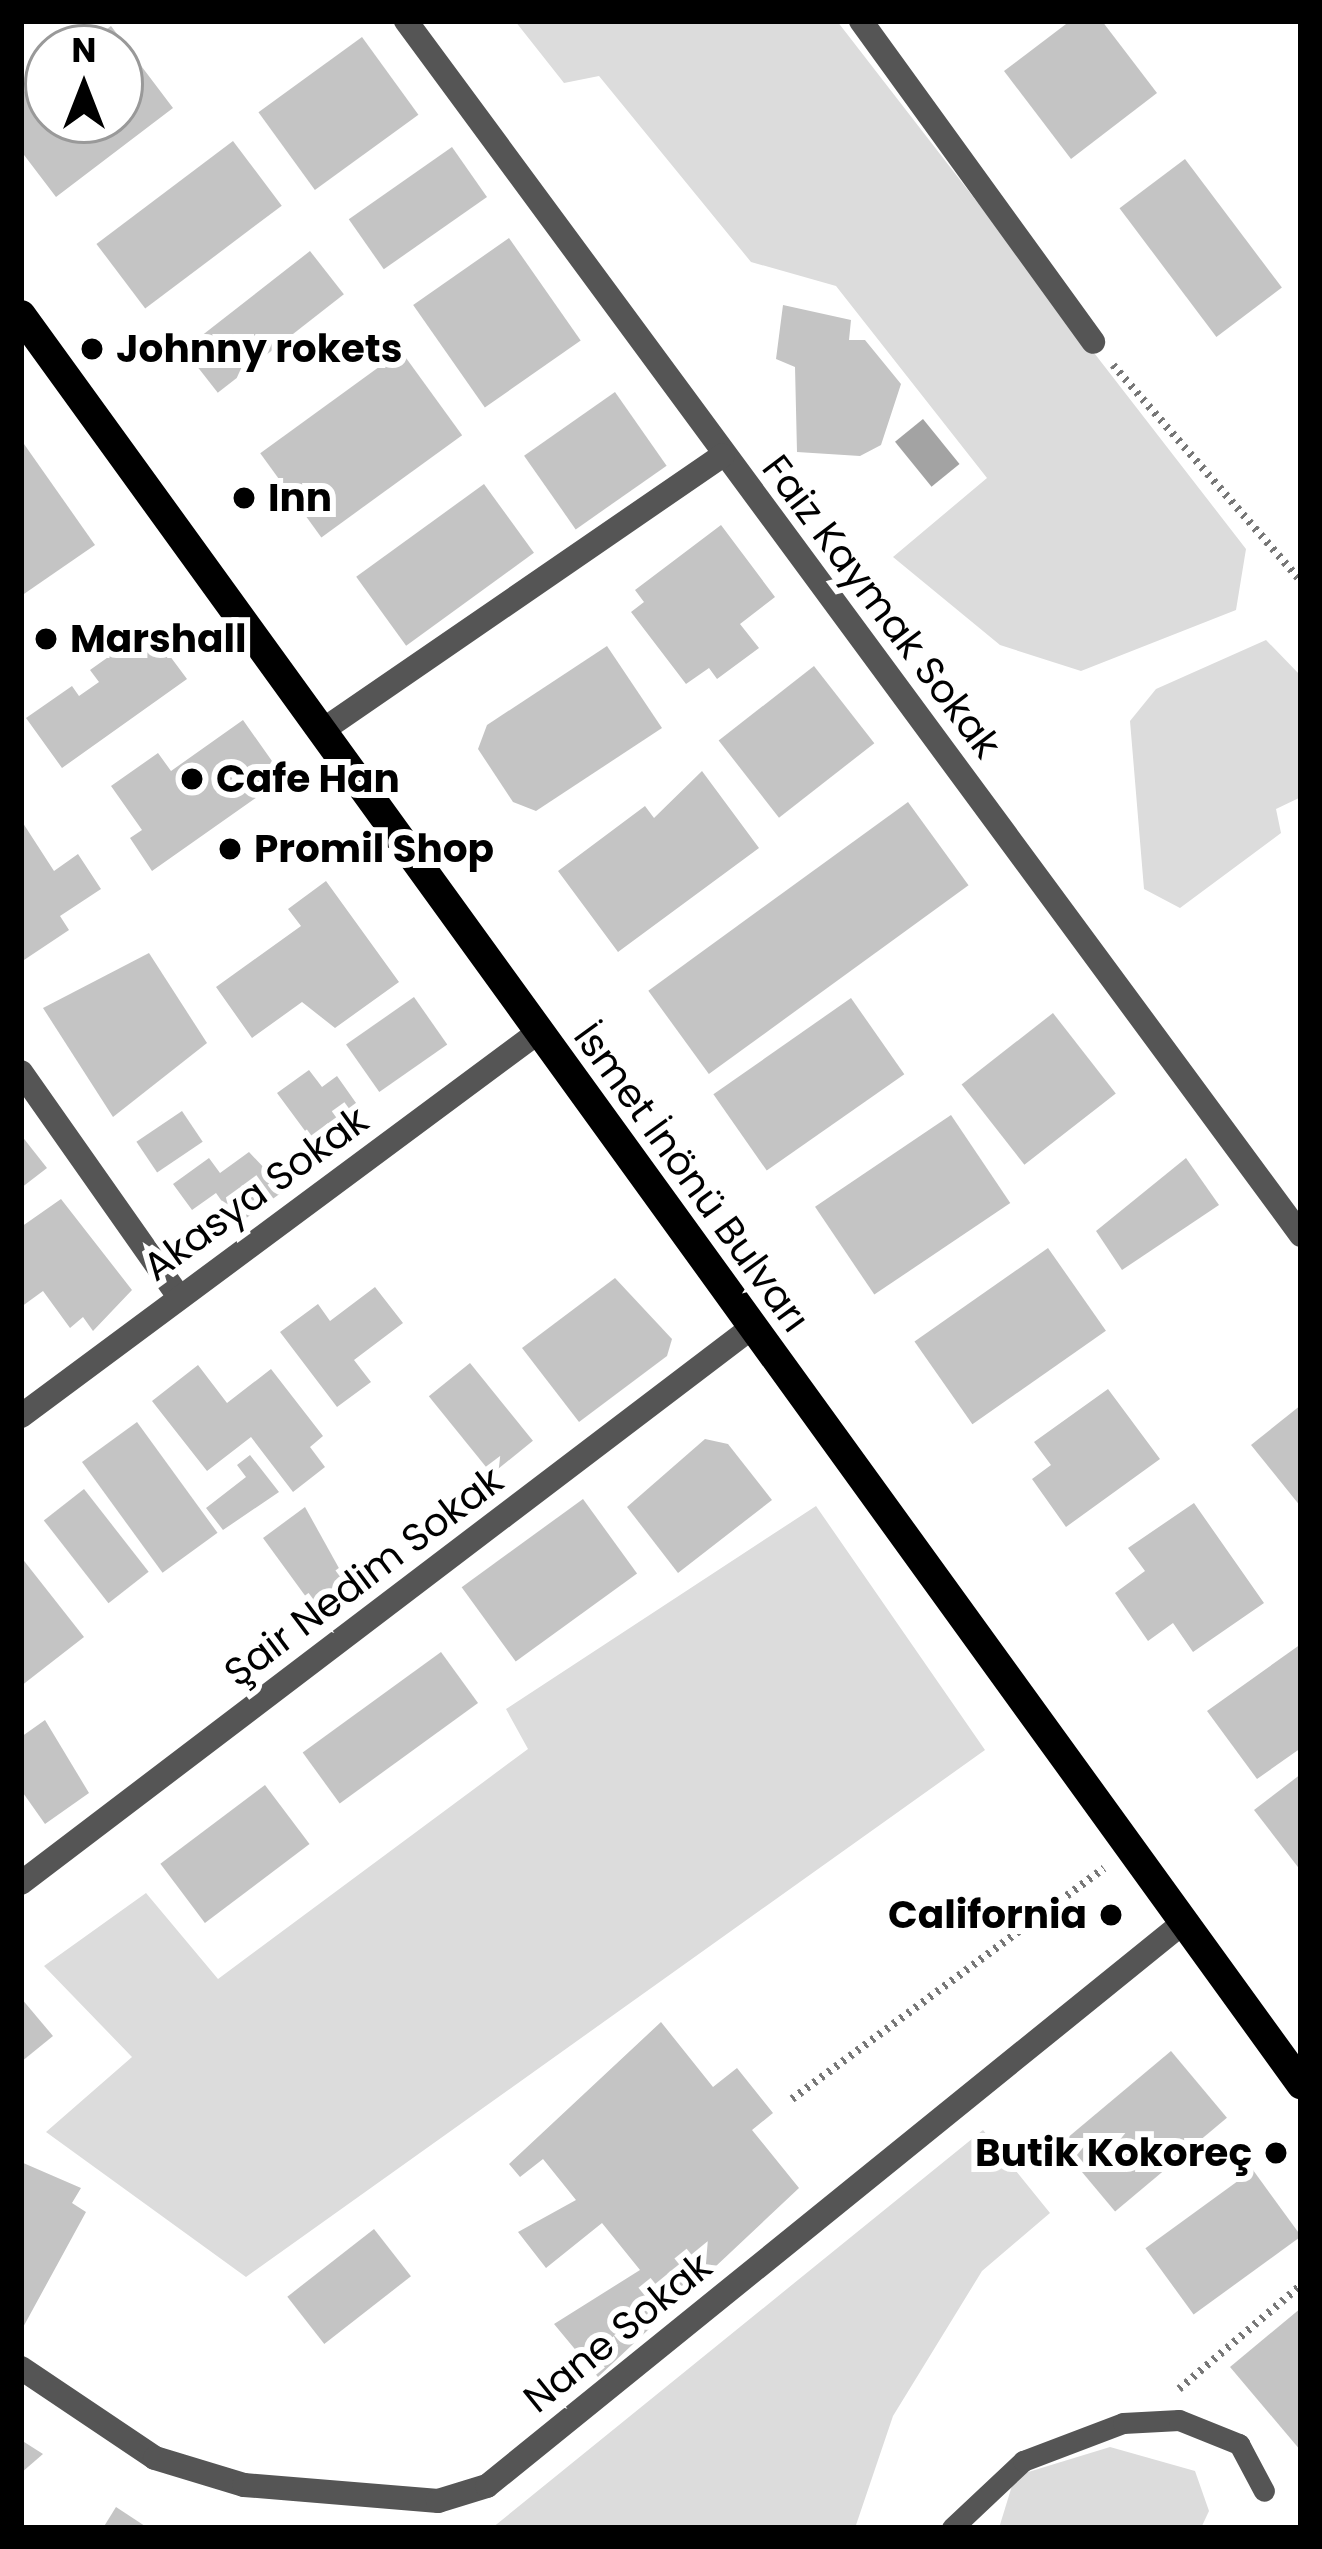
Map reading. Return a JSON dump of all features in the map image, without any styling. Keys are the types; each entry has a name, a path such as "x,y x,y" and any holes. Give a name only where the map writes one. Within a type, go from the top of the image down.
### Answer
{"main road":[{"name":"İsmet İnönü Bulvarı","path":"21,315 1301,2084"}],"street":[{"name":"Faiz Kaymak Sokak","path":"406,21 1301,1235"},
{"path":"861,21 1093,342"},
{"path":"323,730 723,455"},
{"name":"Akasya Sokak","path":"21,1416 537,1033"},
{"path":"21,1072 178,1295"},
{"name":"Şair Nedim Sokak","path":"21,1883 751,1328"},
{"name":"Nane Sokak","path":"21,2368 155,2458 244,2485 438,2501 488,2486 1184,1922"}],"lane":[{"path":"952,2528 1023,2462 1141,2421 1179,2420 1240,2444 1264,2491"}],"path":[{"path":"1093,342 1301,581"},
{"path":"792,2099 1130,1848"},
{"path":"1141,2421 1301,2285"}],"shaded area":[{"path":"515,21 837,21 1246,549 1236,610 1081,671 1000,645 893,557 987,478 836,286 751,262 599,76 564,83"},
{"path":"923,419 960,464 932,487 895,442"},
{"path":"1266,640 1301,676 1301,797 1276,809 1281,833 1180,908 1144,889 1130,721 1156,689"},
{"path":"816,1506 985,1750 246,2277 46,2132 132,2057 44,1966 146,1893 218,1979 528,1749 506,1709"},
{"path":"983,2130 1050,2213 982,2271 893,2416 855,2528 492,2528"},
{"path":"1110,2447 1195,2471 1209,2511 1201,2528 999,2528 1015,2476"}],"building":[{"path":"1070,21 1102,21 1157,93 1071,159 1004,71"},
{"path":"362,37 418,115 315,190 258,112"},
{"path":"144,70 173,108 144,130"},
{"path":"24,92 24,144 126,144 56,197 21,151"},
{"path":"233,141 282,206 145,309 96,244"},
{"path":"452,147 487,197 384,269 349,219"},
{"path":"1185,159 1282,288 1216,337 1120,208"},
{"path":"509,238 581,340 485,408 413,305"},
{"path":"310,251 344,294 218,393 184,350"},
{"path":"783,305 851,320 849,340 865,340 901,384 881,445 860,456 797,452 795,367 776,359"},
{"path":"401,351 462,435 321,537 260,453"},
{"path":"615,392 667,466 576,529 524,456"},
{"path":"24,444 95,545 21,596 21,447"},
{"path":"484,484 534,553 406,646 356,577"},
{"path":"721,525 775,597 740,624 759,648 717,679 709,668 686,684 631,612 644,602 635,590"},
{"path":"149,628 187,679 62,768 26,718 72,686 79,696 99,682 90,670"},
{"path":"607,646 662,728 536,811 513,802 478,749 487,725"},
{"path":"814,666 874,743 779,818 719,740"},
{"path":"243,720 284,778 152,871 130,838 142,830 111,786 158,753 171,771"},
{"path":"702,771 759,848 618,952 558,871 645,806 654,818"},
{"path":"908,802 969,885 709,1074 648,991"},
{"path":"21,820 54,871 78,854 101,889 60,916 69,930 21,962"},
{"path":"326,881 399,982 335,1028 302,1002 252,1038 216,987 301,926 288,909"},
{"path":"149,953 207,1043 113,1117 43,1008"},
{"path":"414,997 447,1045 379,1092 346,1045"},
{"path":"851,998 904,1074 767,1171 713,1094"},
{"path":"1053,1013 1116,1093 1024,1165 962,1084"},
{"path":"309,1070 322,1087 337,1076 361,1110 314,1143 277,1093"},
{"path":"182,1111 203,1142 157,1172 136,1142"},
{"path":"951,1115 1010,1203 874,1295 815,1207"},
{"path":"21,1135 47,1168 21,1188"},
{"path":"249,1152 285,1190 238,1224 216,1193 192,1210 173,1184 209,1158 220,1173"},
{"path":"1186,1158 1219,1205 1122,1270 1096,1231"},
{"path":"61,1199 132,1290 93,1331 83,1317 70,1328 43,1291 21,1307 21,1227"},
{"path":"1048,1248 1106,1331 972,1424 914,1341"},
{"path":"615,1278 672,1339 667,1356 579,1422 522,1348"},
{"path":"375,1287 403,1323 354,1360 371,1382 337,1407 280,1332 318,1304 330,1321"},
{"path":"470,1363 533,1441 492,1474 429,1396"},
{"path":"198,1365 227,1403 271,1369 323,1436 310,1447 325,1467 293,1492 251,1437 207,1471 152,1401"},
{"path":"1108,1389 1160,1459 1066,1527 1032,1479 1051,1465 1034,1442"},
{"path":"1301,1405 1301,1507 1251,1445"},
{"path":"137,1422 218,1533 163,1573 82,1462"},
{"path":"705,1439 728,1444 772,1500 678,1573 627,1507"},
{"path":"250,1455 279,1492 223,1530 206,1508 246,1477 237,1465"},
{"path":"84,1489 149,1572 108,1603 44,1520"},
{"path":"583,1499 637,1573 516,1662 462,1587"},
{"path":"1194,1503 1264,1603 1193,1652 1173,1623 1148,1641 1115,1593 1145,1571 1128,1548"},
{"path":"305,1507 350,1588 317,1612 263,1538"},
{"path":"21,1557 84,1637 21,1686"},
{"path":"1301,1644 1301,1748 1257,1779 1207,1711"},
{"path":"441,1652 478,1703 340,1803 303,1753"},
{"path":"45,1720 89,1793 45,1824 21,1790 21,1737"},
{"path":"1301,1774 1301,1871 1254,1810"},
{"path":"265,1785 310,1844 205,1923 160,1864"},
{"path":"21,1998 53,2036 21,2062"},
{"path":"661,2022 713,2087 737,2068 773,2113 752,2130 799,2188 598,2377 554,2324 640,2270 602,2223 546,2268 518,2232 576,2200 543,2159 520,2177 509,2164"},
{"path":"1171,2051 1227,2118 1115,2211 1059,2145"},
{"path":"21,2162 81,2188 72,2203 86,2212 21,2331"},
{"path":"1253,2170 1301,2236 1194,2315 1145,2248"},
{"path":"374,2229 411,2276 324,2344 287,2297"},
{"path":"1301,2308 1301,2451 1230,2367"},
{"path":"21,2440 43,2454 21,2473"},
{"path":"116,2507 148,2528 103,2528"}],"place":[{"name":"Johnny rokets","path":"92,349"},
{"name":"Inn","path":"244,498"},
{"name":"Marshall","path":"46,639"},
{"name":"Cafe Han","path":"192,779"},
{"name":"Promil Shop","path":"230,849"},
{"name":"California","path":"1111,1915"},
{"name":"Butik Kokoreç","path":"1276,2153"}]}
